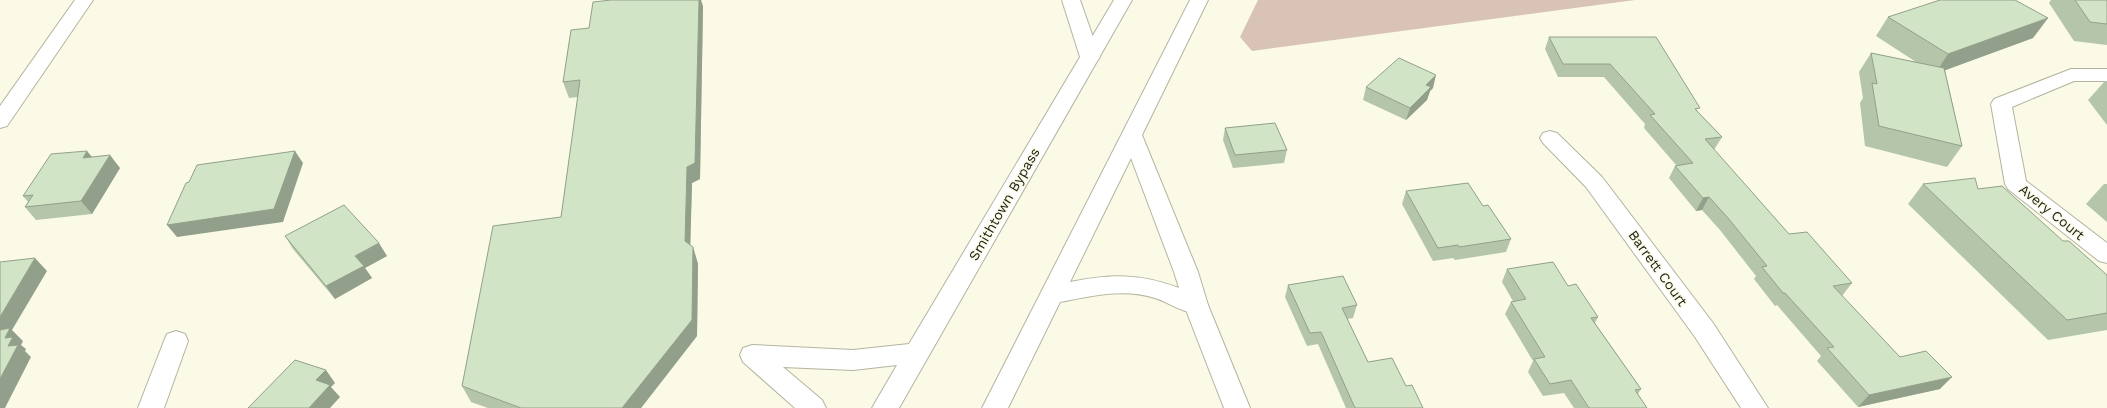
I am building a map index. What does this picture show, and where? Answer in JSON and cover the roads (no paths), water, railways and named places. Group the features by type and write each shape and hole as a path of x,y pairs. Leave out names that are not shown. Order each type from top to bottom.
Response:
{"main road":[{"path":"0,121 84,0"},
{"path":"1071,0 1090,57"},
{"name":"Smithtown Bypass","path":"885,408 1123,0"},
{"path":"995,408 1199,0"},
{"path":"1185,29 1210,0"},
{"name":"Avery Court","path":"2107,75 2071,75 2001,104 2016,184 2107,255"},
{"path":"1132,135 1186,272 1196,305 1237,408"},
{"name":"Barrett Court","path":"1550,138 1594,182 1704,330 1754,408"},
{"path":"1052,294 1103,286 1136,284 1170,293 1196,305"},
{"path":"151,408 176,341"},
{"path":"813,408 752,355 853,360 916,353"}]}
